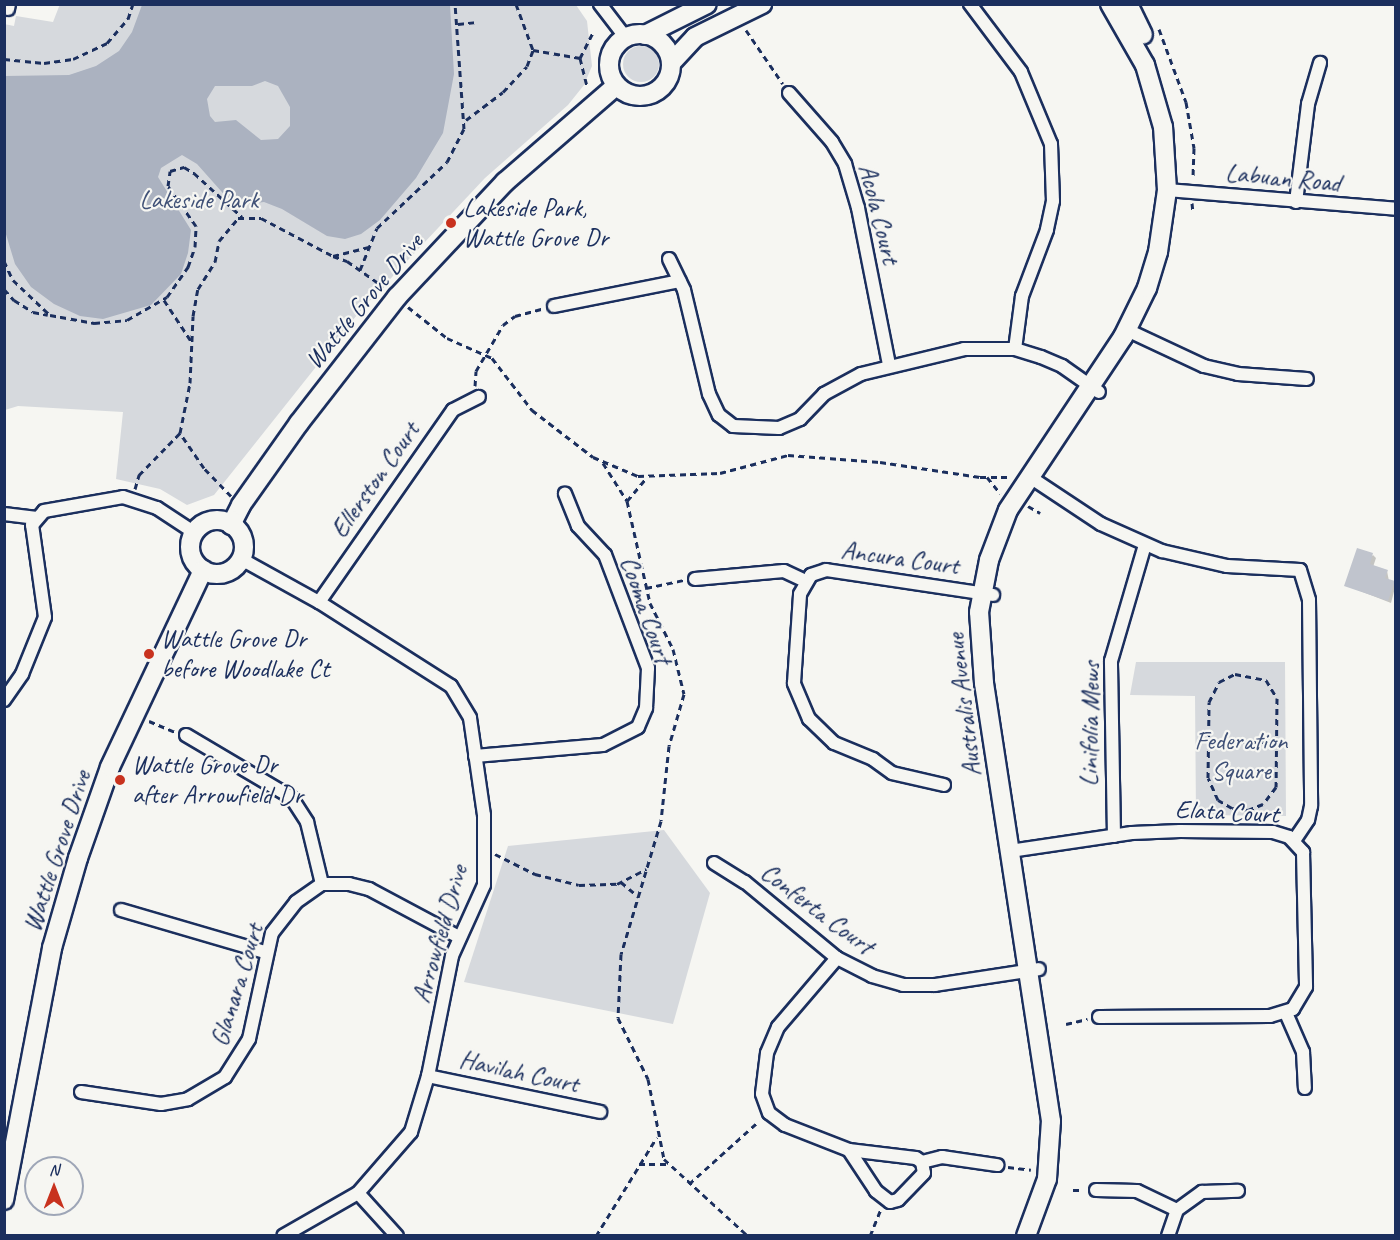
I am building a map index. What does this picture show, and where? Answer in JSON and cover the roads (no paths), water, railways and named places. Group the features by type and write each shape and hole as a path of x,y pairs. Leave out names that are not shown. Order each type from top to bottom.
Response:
{"street":[{"path":"600,4 626,38"},
{"path":"707,4 645,35 626,38 609,59 616,86 632,96 652,94 667,82 671,63 695,37 762,4"},
{"path":"970,4 1021,72 1051,144 1053,201 1047,230 1022,296 1015,349"},
{"name":"Australis Avenue","path":"1038,1236 1057,1177 1062,1132 1015,850 990,648 987,594 1010,534 1028,476 1095,389 1132,333 1166,264 1179,191 1177,157 1168,104 1158,71 1119,6"},
{"path":"645,35 663,44 671,63"},
{"path":"1296,202 1308,104 1320,63"},
{"name":"Wattle Grove Drive","path":"231,525 241,505 345,359 423,268 505,182 616,86"},
{"name":"Acola Court","path":"789,93 832,142 845,165 858,208 889,364"},
{"name":"Labuan Road","path":"1179,191 1395,210"},
{"path":"669,259 680,281 709,394 719,415 733,426 779,428 800,419 841,382 889,364 964,349 1015,349 1062,366 1095,389"},
{"path":"554,306 680,281"},
{"path":"1132,333 1179,357 1221,371 1307,379"},
{"name":"Ellerston Court","path":"319,602 453,410 479,397"},
{"path":"1028,476 1101,524 1145,545 1219,564 1300,570 1309,600 1311,806 1308,820 1294,841"},
{"name":"Cooma Court","path":"475,756 603,745 638,727 646,708 648,668 605,555 578,526 565,494"},
{"path":"4,700 22,674 45,617 32,525 35,519 56,506 102,497 132,499 157,508 195,533"},
{"path":"4,514 35,519"},
{"path":"211,521 231,525 242,536 241,559 225,573 203,570 190,549 195,533 211,521"},
{"name":"Linifolia Mews","path":"1113,836 1111,661 1145,545"},
{"name":"Arrowfield Drive","path":"241,559 319,602 452,686 470,718 486,850 484,885 459,937 445,985 428,1076 411,1132 358,1193 283,1236"},
{"name":"Wattle Grove Drive","path":"4,1200 52,948 78,858 110,767 203,570"},
{"name":"Ancura Court","path":"695,579 784,571 805,581"},
{"name":"Ancura Court","path":"944,785 900,777 873,759 834,743 809,719 797,695 794,670 800,594 805,581 819,571 834,571 987,594"},
{"path":"186,735 296,802 306,822 322,884 349,884 369,889 459,937"},
{"name":"Elata Court","path":"1015,850 1162,831 1261,831 1282,834 1294,841 1303,852 1305,867 1306,977 1303,995 1286,1013"},
{"name":"Conferta Court","path":"714,863 745,882 837,958 872,976 919,986 1034,970"},
{"name":"Glanara Court","path":"81,1092 161,1104 188,1099 225,1077 249,1039 265,952 285,913 309,890 322,884"},
{"path":"121,910 265,952"},
{"path":"837,958 784,1016 771,1040 762,1086 769,1113 785,1125 849,1150 916,1158 922,1162 924,1173 900,1198 892,1202 885,1200 849,1150"},
{"name":"Australis Avenue","path":"1026,1236 1047,1179 1051,1135 1034,970"},
{"path":"1099,1017 1286,1013 1303,1053 1305,1088"},
{"name":"Havilah Court","path":"428,1076 600,1112"},
{"path":"922,1162 942,1157 997,1165"},
{"path":"1096,1190 1137,1191 1177,1210"},
{"path":"1168,1236 1177,1210 1202,1192 1238,1191"},
{"path":"358,1193 398,1236"}],"place":[{"name":"Lakeside Park, Wattle Grove Dr","path":"451,223"},
{"name":"Wattle Grove Dr before Woodlake Ct","path":"149,654"},
{"name":"Wattle Grove Dr after Arrowfield Dr","path":"120,780"}],"park label":[{"name":"Lakeside Park","path":"199,200"},
{"name":"Federation Square","path":"1241,756"}]}
